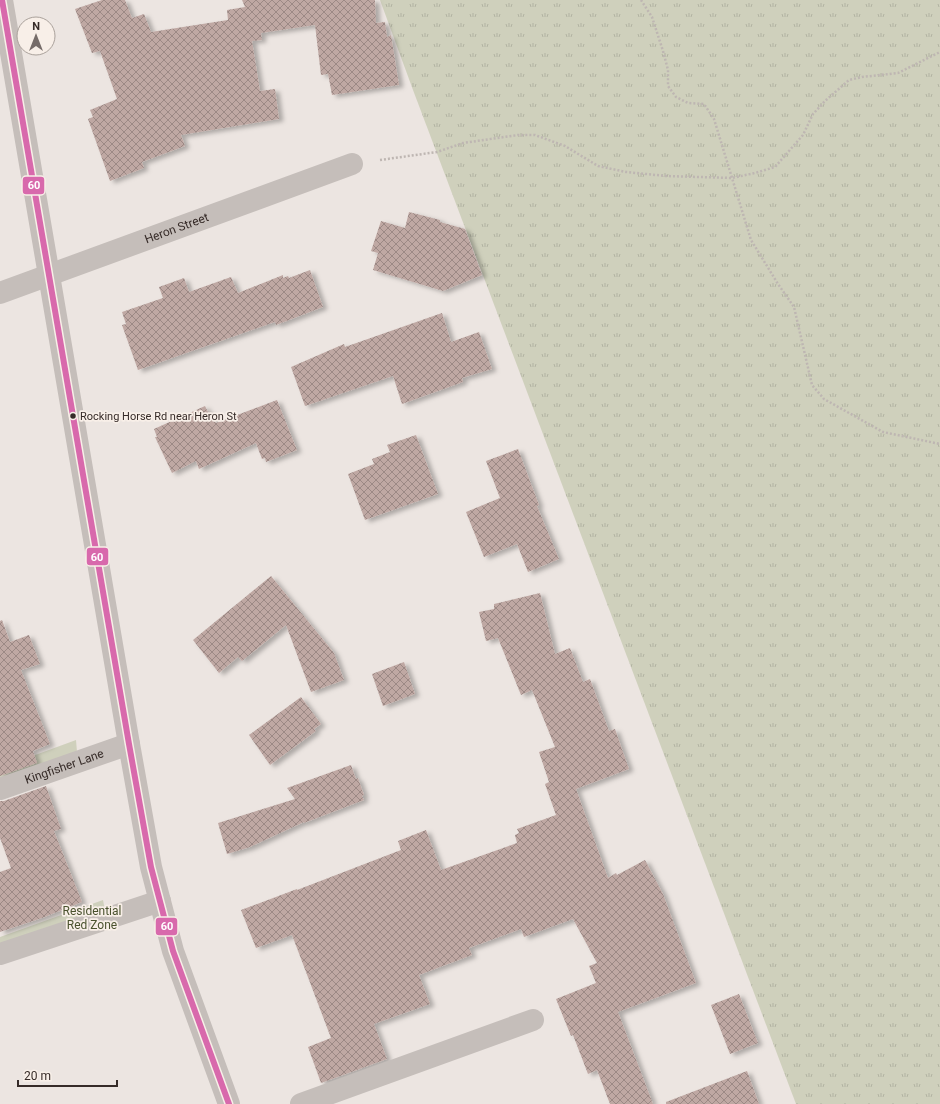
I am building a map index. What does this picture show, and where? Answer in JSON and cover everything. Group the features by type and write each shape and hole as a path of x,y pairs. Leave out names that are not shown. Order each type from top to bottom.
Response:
{"street":[{"path":"2,0 151,867 173,951 229,1104"},
{"name":"Heron Street","path":"0,293 352,164"},
{"name":"Kingfisher Lane","path":"0,789 129,744"},
{"path":"0,954 160,901"},
{"path":"301,1104 533,1020"}],"path":[{"path":"641,0 652,17 663,51 668,70 668,86 676,97 688,103 704,104 714,119 751,240 794,307 812,385 824,399 883,432 940,444"},
{"path":"352,164 437,152 463,143 518,135 535,135 565,146 598,166 626,172 666,176 732,178 755,174 775,167 803,135 813,114 825,101 849,80 862,76 898,73 940,52"}],"green space":[{"path":"380,0 940,0 940,1104 796,1104"},
{"path":"76,740 77,752 0,781 0,768"},
{"name":"Residential Red Zone","path":"103,900 108,926 0,965 0,937"}],"building":[{"path":"102,0 125,0 132,18 144,14 151,32 228,20 227,10 245,7 242,0 375,0 376,23 385,22 387,37 391,35 399,85 332,95 328,74 321,75 315,25 261,33 262,40 252,41 260,91 275,89 279,119 181,135 185,146 142,162 144,168 110,181 88,119 93,117 90,110 117,99 100,51 92,53 75,9"},
{"path":"409,212 440,220 440,222 465,229 482,275 443,291 373,270 378,253 371,251 381,221 405,228"},
{"path":"310,270 323,307 276,325 275,322 138,370 122,325 126,324 122,312 163,298 159,287 184,278 189,292 231,277 238,293 283,275 283,278 288,276 289,278"},
{"path":"442,313 451,342 479,332 492,369 462,378 463,382 402,404 393,376 305,406 291,367 344,344 345,347"},
{"path":"277,400 297,450 266,462 265,458 262,459 256,443 199,469 196,461 172,473 155,437 157,437 154,429 205,406 216,423"},
{"path":"416,435 438,494 365,520 348,474 374,464 372,459 390,452 387,445"},
{"path":"518,449 539,505 537,506 559,559 528,572 517,544 484,557 466,512 500,498 486,461"},
{"path":"271,576 334,653 344,680 311,692 286,625 242,661 238,657 219,673 193,640"},
{"path":"540,593 555,654 570,648 583,682 590,679 609,731 615,729 629,769 576,789 608,878 616,873 617,875 645,860 663,894 696,983 618,1012 653,1104 610,1104 597,1070 588,1074 573,1035 571,1036 556,999 596,983 589,966 597,963 573,919 524,937 521,929 469,948 472,955 419,975 430,1004 374,1024 387,1059 321,1083 308,1047 331,1038 292,935 256,948 241,910 401,850 398,841 426,830 441,870 517,843 515,835 519,833 517,829 556,815 545,784 549,782 539,752 555,747 532,690 521,695 498,638 486,641 479,612 494,609 494,604"},
{"path":"2,620 10,642 29,635 40,664 21,670 50,744 33,751 37,763 0,776 0,621"},
{"path":"404,662 415,694 383,706 372,674"},
{"path":"301,697 321,724 314,729 316,731 270,765 249,735"},
{"path":"351,765 356,779 358,778 364,795 362,796 364,800 304,822 250,847 227,854 218,823 295,799 287,788"},
{"path":"46,786 61,829 54,831 82,902 42,918 0,932 0,872 11,868 0,838 0,801 4,801"},
{"path":"739,994 758,1043 730,1054 711,1005"},
{"path":"747,1071 759,1104 666,1104 666,1102"}],"transit line":[{"name":"60","path":"2,0 151,867 173,951 229,1104"}],"place":[{"name":"Rocking Horse Rd near Heron St","path":"73,416"}]}
